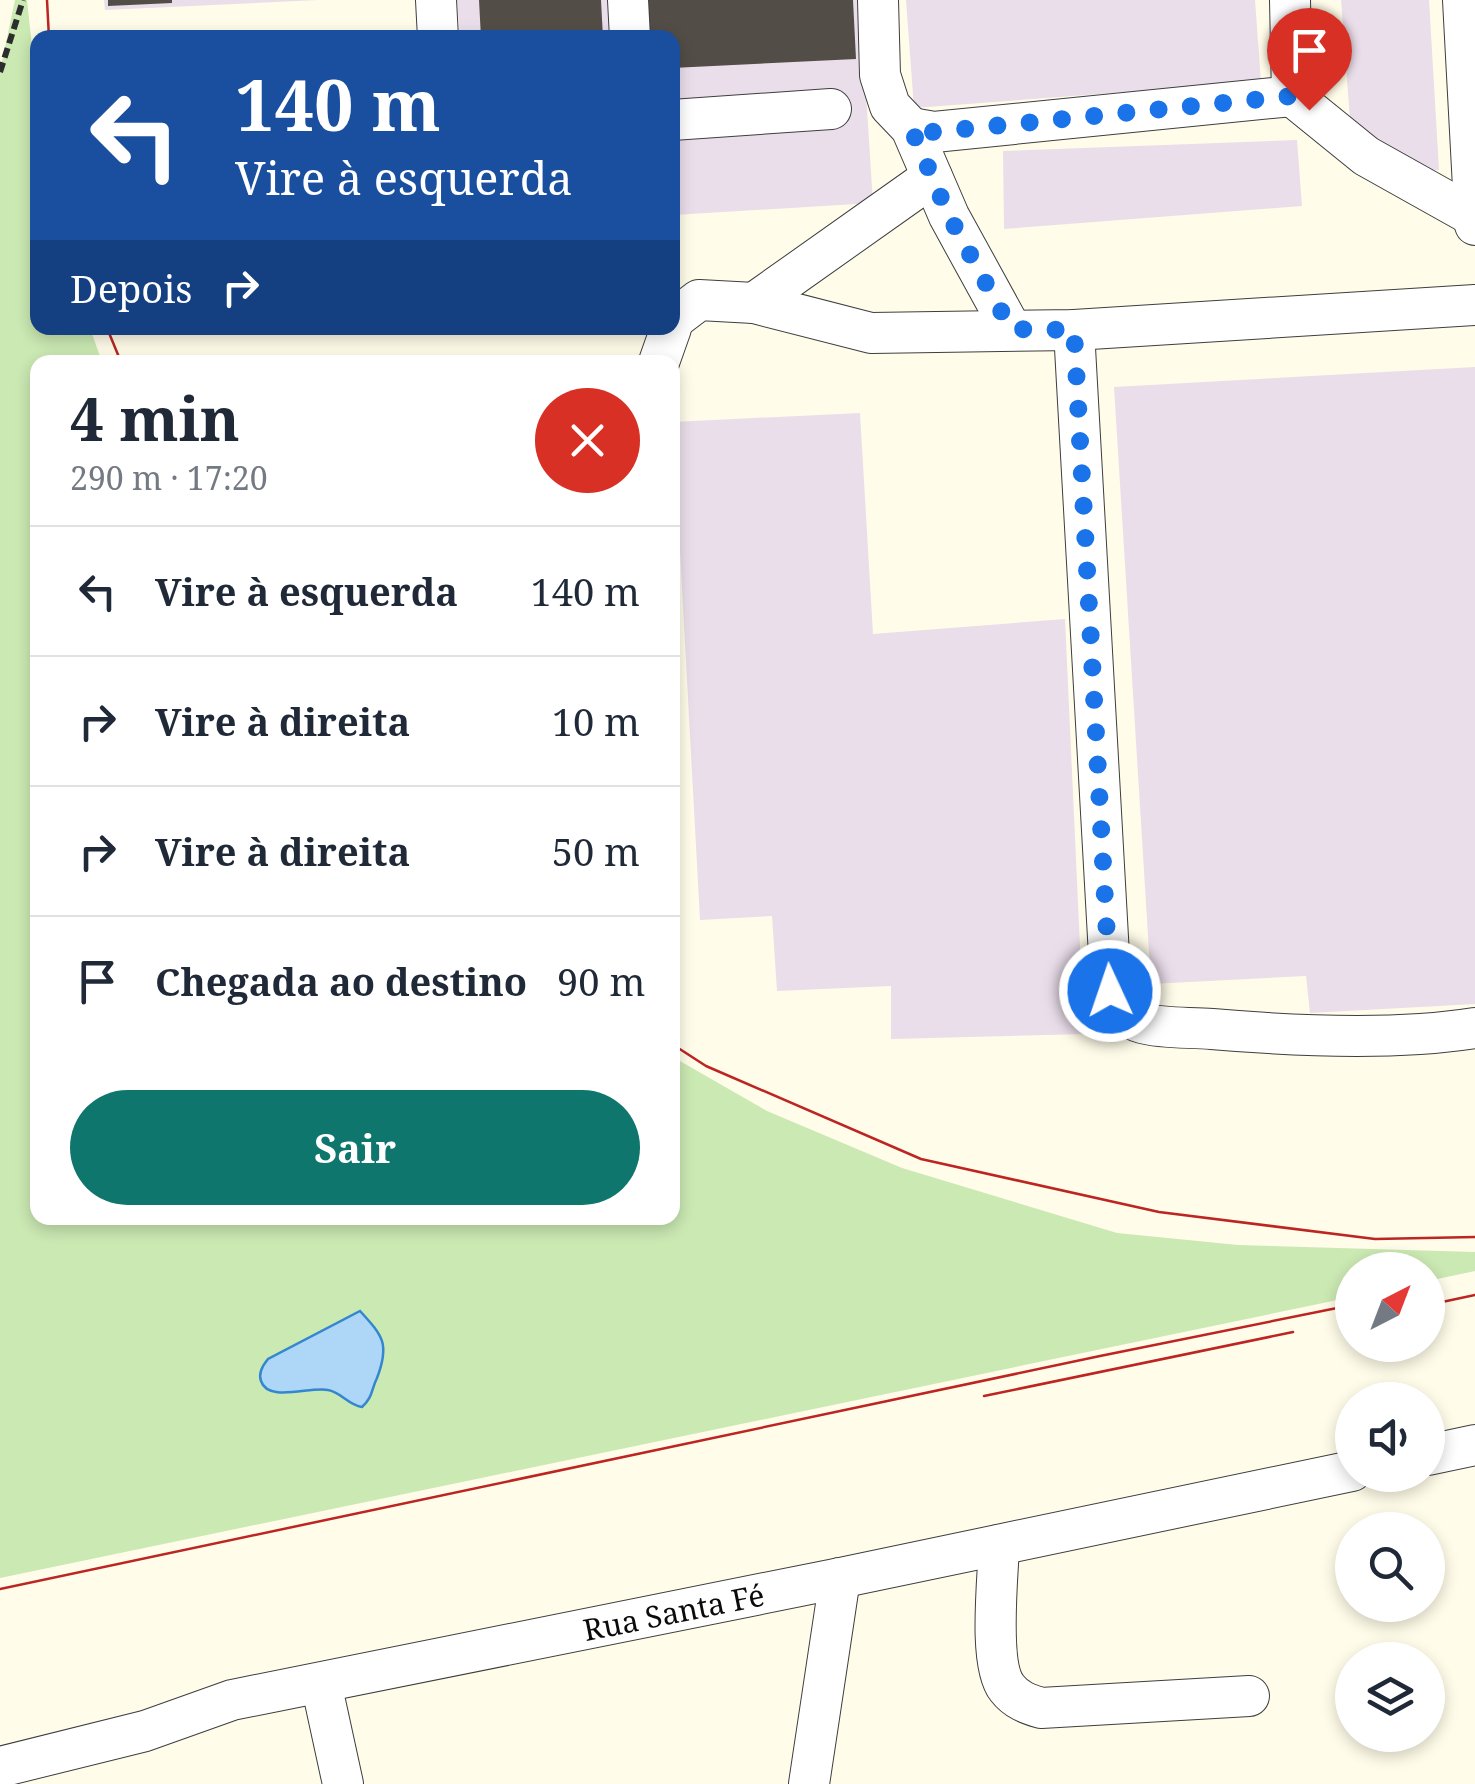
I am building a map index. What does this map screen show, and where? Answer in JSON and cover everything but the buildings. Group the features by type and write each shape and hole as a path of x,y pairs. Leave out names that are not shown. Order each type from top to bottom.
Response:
{"street":[{"path":"436,0 438,30"},
{"path":"628,0 630,30"},
{"path":"878,0 880,75 890,106 911,128 949,216 1011,329"},
{"path":"1290,0 1292,96"},
{"path":"1464,0 1471,56 1475,225"},
{"path":"911,128 934,132 1292,96 1366,156 1474,218"},
{"path":"680,119 832,109"},
{"path":"754,304 932,177"},
{"path":"680,314 699,300 754,304 871,332 1074,330 1475,305"},
{"path":"1074,330 1110,991 1123,1012 1140,1023 1377,1036 1475,1028"},
{"path":"1445,1452 1475,1446"},
{"name":"Rua Santa Fé","path":"0,1767 145,1730 232,1700 1335,1475"},
{"path":"999,1545 996,1649 1000,1676 1022,1702 1041,1708 1249,1696"},
{"path":"810,1784 840,1578"},
{"path":"321,1683 343,1784"}],"path":[{"path":"0,72 22,0"}],"shaded area":[{"path":"104,0 318,0 105,10"},
{"path":"457,0 860,0 873,203 680,215 680,30 459,30"},
{"path":"906,0 1255,0 1261,82 914,108"},
{"path":"1341,0 1429,0 1439,170 1354,173"},
{"path":"1297,140 1302,206 1004,229 1003,151"},
{"path":"1475,367 1475,1004 1310,1013 1306,976 1151,984 1114,387"},
{"path":"860,413 873,634 1065,619 1084,1034 891,1039 891,986 777,991 772,916 700,920 680,551 680,422"}],"green space":[{"path":"15,0 27,0 30,335 92,335 100,355 30,355 30,1225 680,1225 680,1061 767,1111 902,1168 1117,1233 1238,1245 1475,1252 1475,1271 1445,1277 1445,1252 1335,1252 1335,1301 0,1578 0,71"}],"water":[{"path":"360,1311 379,1334 383,1348 377,1378 362,1407 328,1390 281,1392 265,1388 260,1375 268,1359"}],"tram line":[{"path":"47,0 49,30"},
{"path":"110,335 118,355"},
{"path":"680,1049 706,1066 921,1159 1159,1212 1375,1239 1475,1237"},
{"path":"1445,1301 1475,1295"},
{"path":"0,1589 1335,1308"},
{"path":"984,1396 1293,1332"}],"route":[{"path":"1110,991 1074,330 1011,329 949,216 911,128 934,132 1292,96 1309,110"}]}
